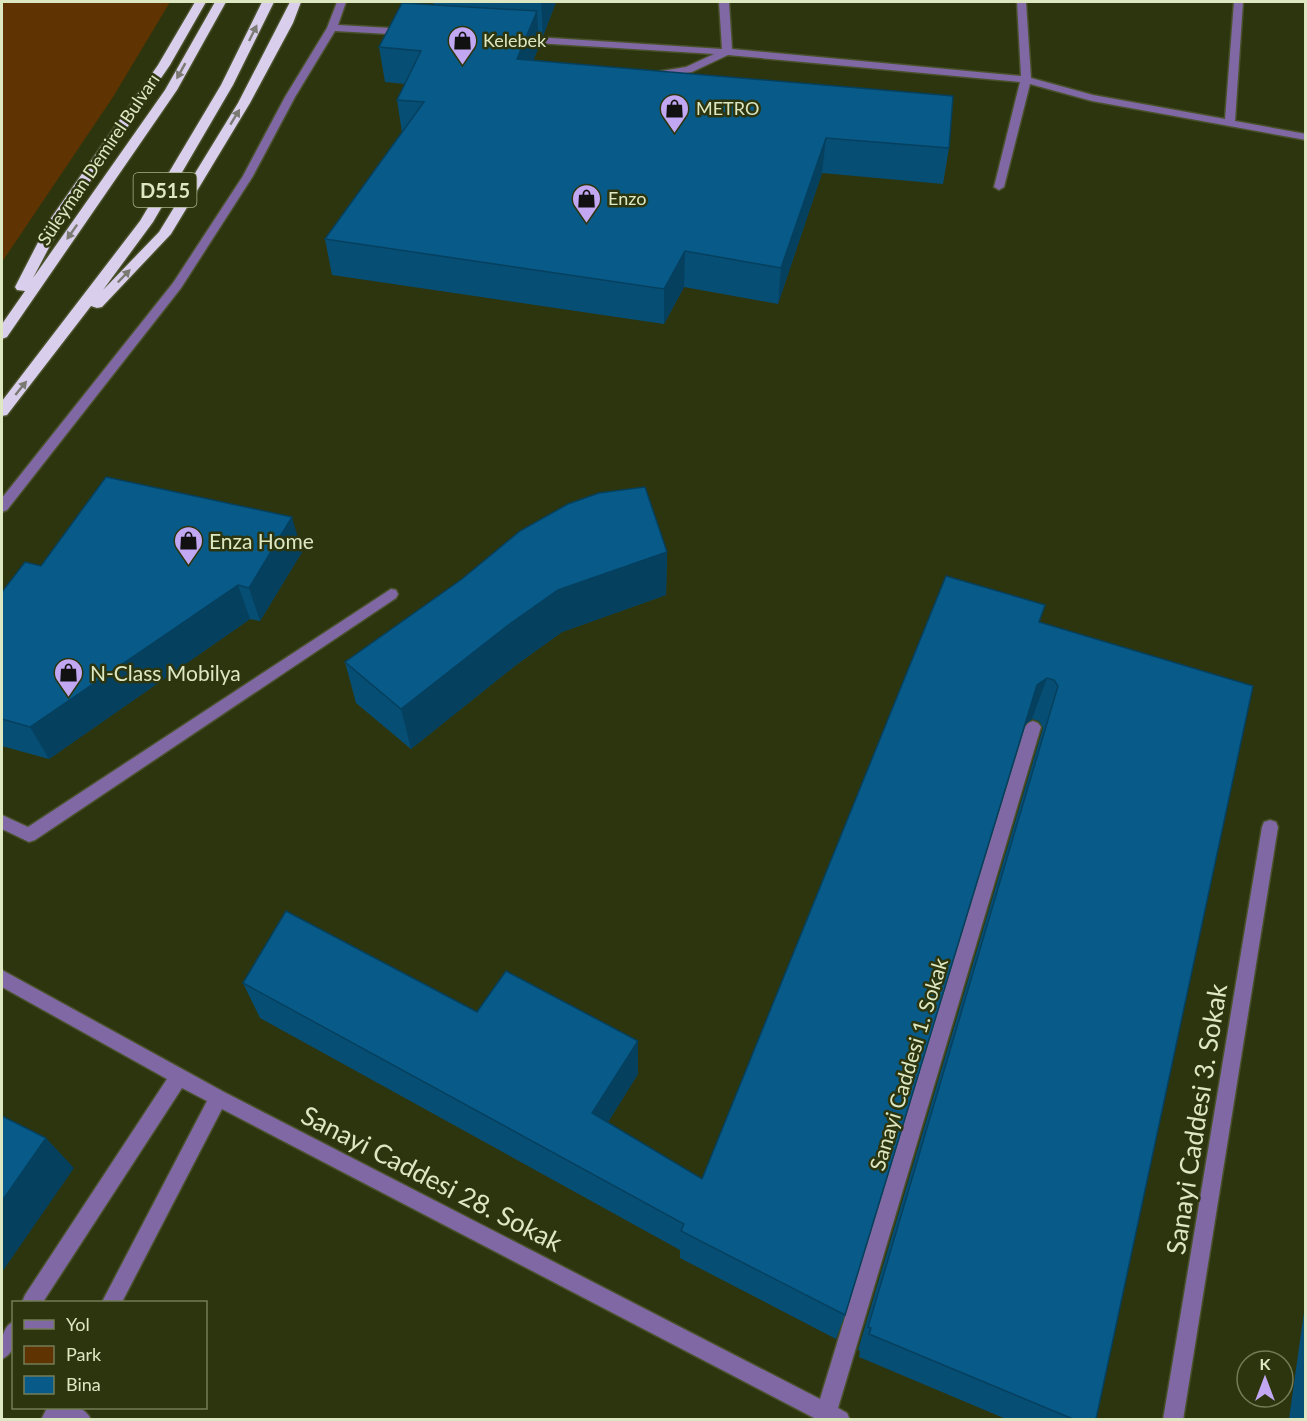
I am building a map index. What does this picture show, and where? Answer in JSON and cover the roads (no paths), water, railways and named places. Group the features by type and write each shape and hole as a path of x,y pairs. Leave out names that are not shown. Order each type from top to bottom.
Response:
{"highway":[{"path":"2,325 56,221 164,65 200,2"},
{"name":"Süleyman Demirel Bulvarı","path":"2,334 171,90 220,2"},
{"name":"D515","path":"2,411 146,222 227,85 268,2"},
{"path":"40,364 164,234 244,103 296,2"}],"street":[{"path":"2,507 177,285 248,176 290,97 332,28 340,2"},
{"path":"724,2 728,52"},
{"path":"999,187 1026,80 1022,2"},
{"path":"1230,124 1239,2"},
{"path":"332,28 413,33"},
{"path":"506,38 728,52 1026,80 1092,98 1305,137"},
{"path":"638,77 688,70 728,52"},
{"path":"2,822 29,835 391,594"},
{"name":"Sanayi Caddesi 1. Sokak","path":"833,1417 1033,728"},
{"name":"Sanayi Caddesi 3. Sokak","path":"1173,1419 1270,827"},
{"name":"Sanayi Caddesi 28. Sokak","path":"2,978 179,1077 833,1417"},
{"path":"33,1301 179,1077"},
{"path":"113,1301 219,1098"},
{"path":"2,1349 12,1333"},
{"path":"66,1409 81,1419"}],"place":[{"name":"Kelebek","path":"462,66"},
{"name":"METRO","path":"675,134"},
{"name":"Enzo","path":"587,224"},
{"name":"Enza Home","path":"188,566"},
{"name":"N-Class Mobilya","path":"69,698"}]}
